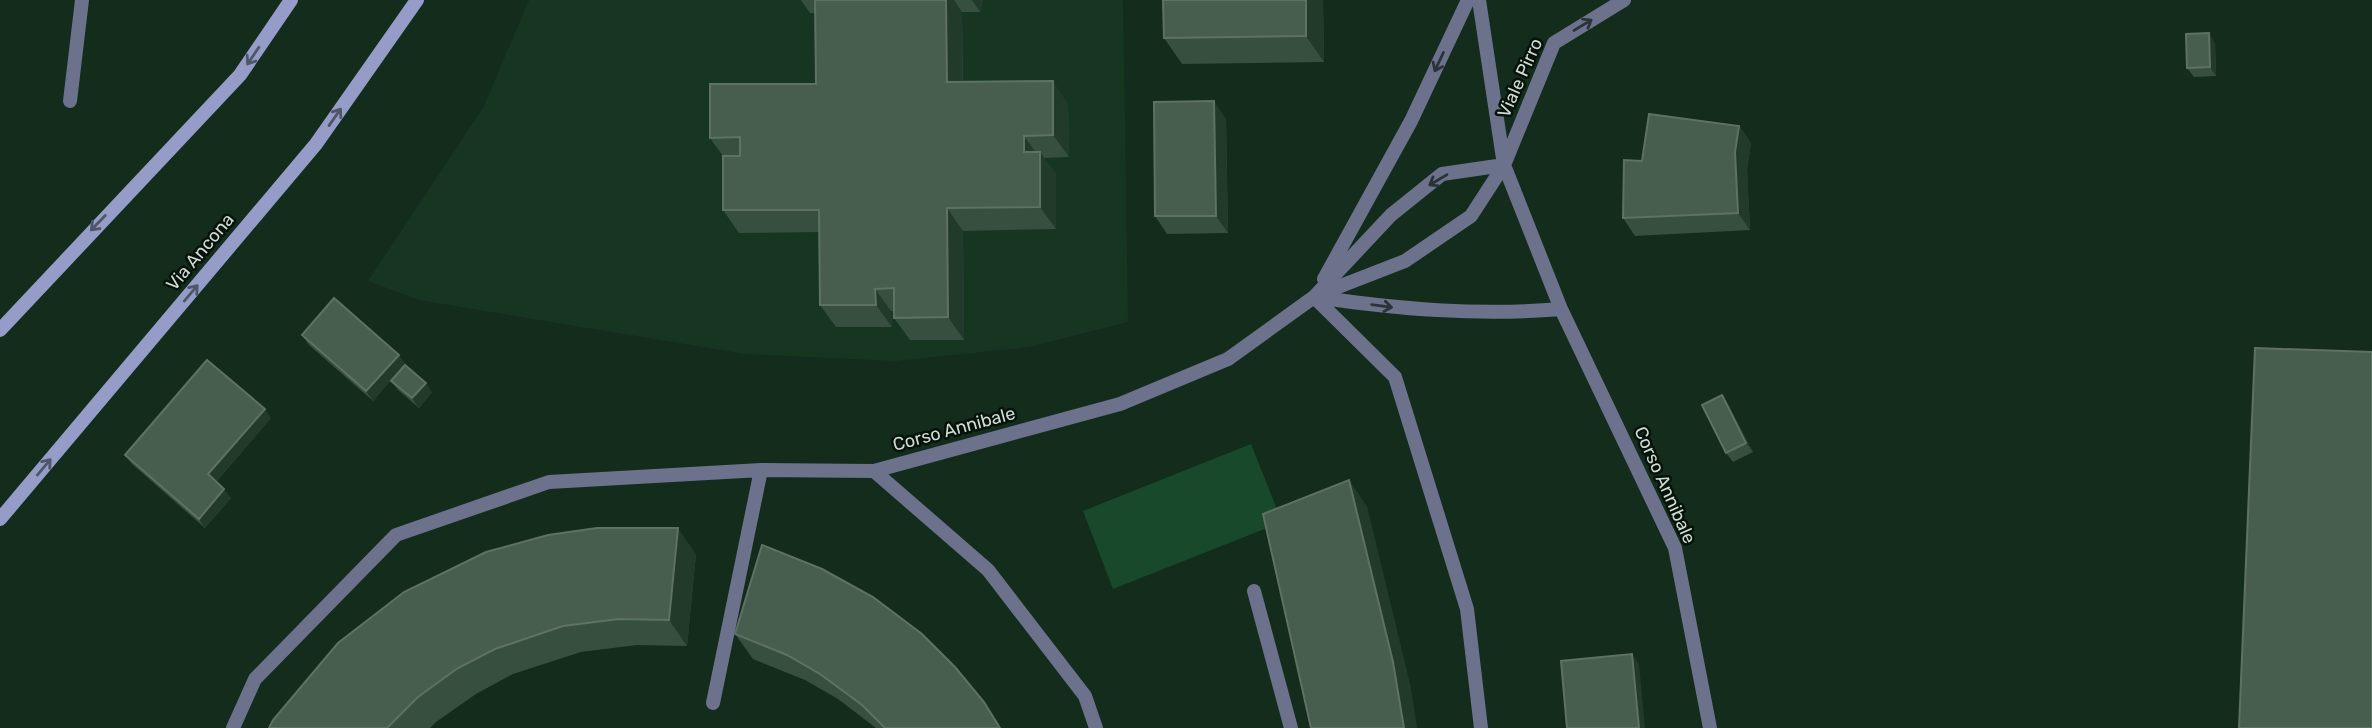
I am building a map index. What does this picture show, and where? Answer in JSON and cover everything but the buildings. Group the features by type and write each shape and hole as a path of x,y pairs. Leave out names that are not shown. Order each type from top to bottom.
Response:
{"street":[{"path":"70,101 82,0"},
{"path":"0,330 240,75 291,0"},
{"name":"Via Ancona","path":"0,519 316,144 417,0"},
{"name":"Corso Annibale","path":"1314,296 1412,121 1468,0"},
{"name":"Corso Annibale","path":"1479,0 1504,165 1561,309 1675,548 1710,728"},
{"name":"Viale Pirro","path":"1504,165 1553,43 1624,0"},
{"name":"Corso Annibale","path":"1314,296 1405,261 1471,216 1504,165"},
{"name":"Corso Annibale","path":"874,471 1120,404 1228,359 1314,296 1391,215 1442,174 1504,165"},
{"path":"1314,296 1390,308 1494,313 1561,309"},
{"path":"1314,296 1395,377 1467,609 1481,728"},
{"path":"713,703 761,470"},
{"path":"233,728 255,679 396,534 549,482 761,470 874,471"},
{"name":"Corso Annibale","path":"874,471 988,570 1085,696 1096,728"},
{"path":"1254,591 1291,728"}],"shaded area":[{"path":"529,0 1123,0 1128,322 1029,347 895,361 745,354 419,300 368,281 483,108"},
{"path":"1251,444 1282,522 1113,589 1083,511"}]}
